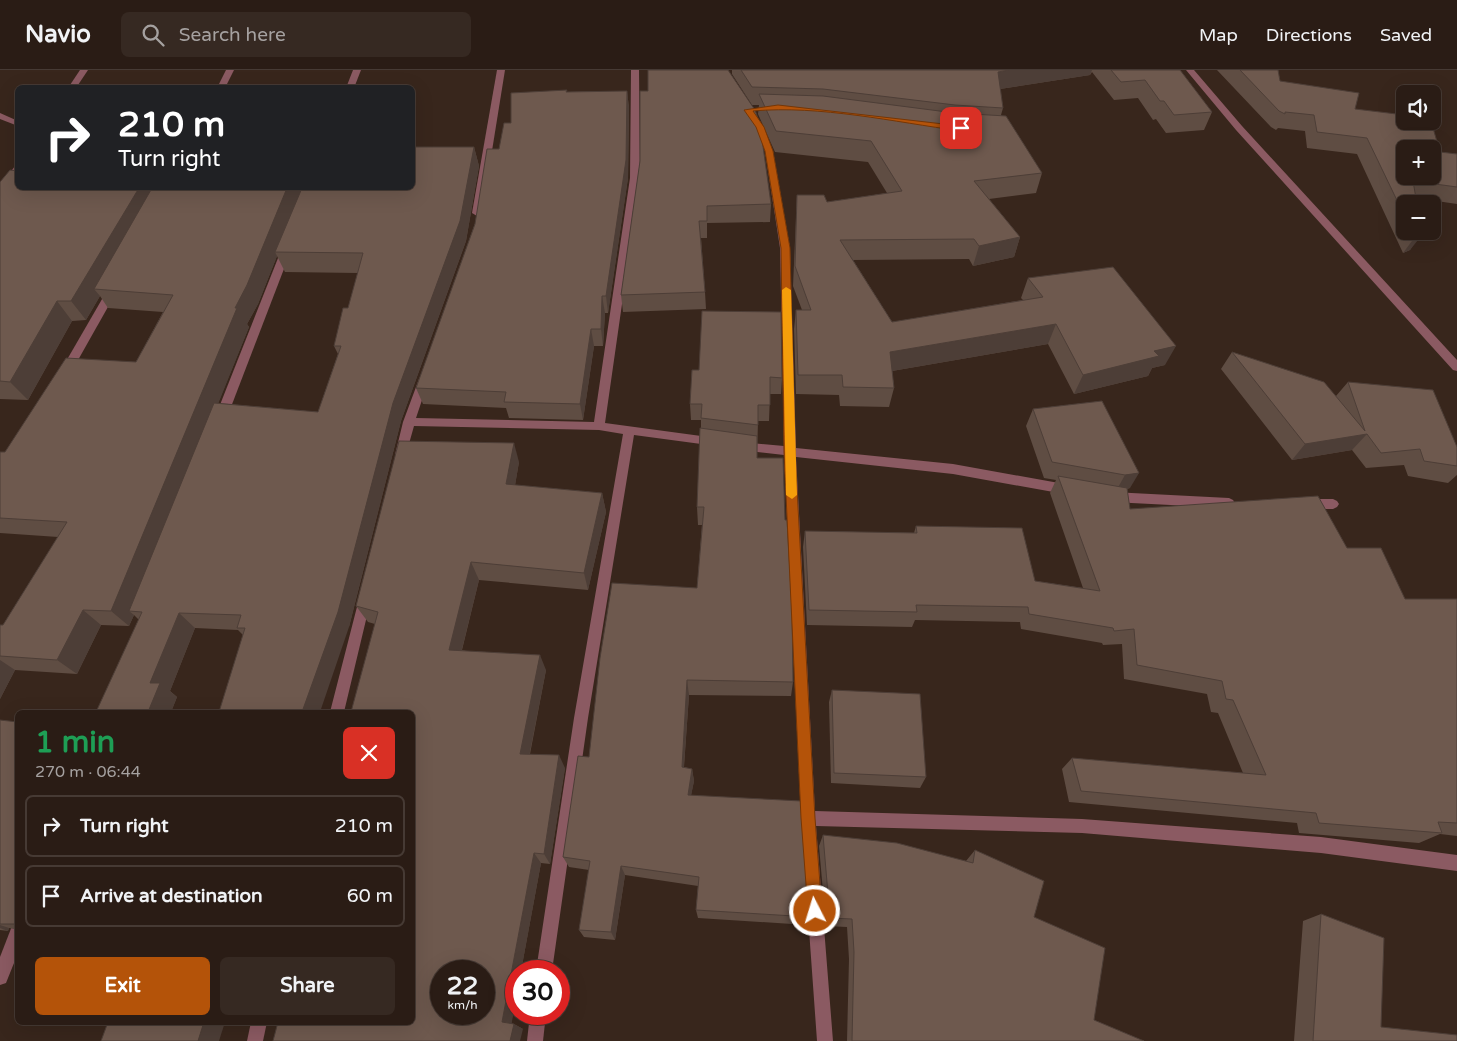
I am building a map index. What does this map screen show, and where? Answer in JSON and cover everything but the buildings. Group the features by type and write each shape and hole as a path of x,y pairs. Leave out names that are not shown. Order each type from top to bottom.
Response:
{"street":[{"path":"74,85 84,70"},
{"path":"222,85 230,70"},
{"path":"351,85 357,70"},
{"path":"476,223 501,70"},
{"path":"599,426 634,178 635,70"},
{"path":"1190,70 1251,142 1457,367"},
{"path":"752,115 760,127 769,151 785,248 790,452 808,818 825,1041"},
{"path":"0,116 15,123"},
{"path":"0,192 15,172"},
{"path":"216,431 293,232"},
{"path":"58,384 126,265"},
{"path":"397,471 409,422 428,368"},
{"path":"409,422 599,426 629,432 790,452 953,469 1124,499 1244,504"},
{"path":"546,960 581,718 629,432"},
{"path":"1294,504 1333,504"},
{"path":"337,710 368,587"},
{"path":"808,818 1082,826 1321,845 1457,862"},
{"path":"0,977 15,940"},
{"path":"254,1041 258,1025"},
{"path":"534,1041 536,1025"}],"slow traffic":[{"path":"786,290 792,495"}],"route":[{"path":"815,911 808,818 790,452 785,248 769,151 760,127 748,110 778,107 817,110 961,128"}]}
